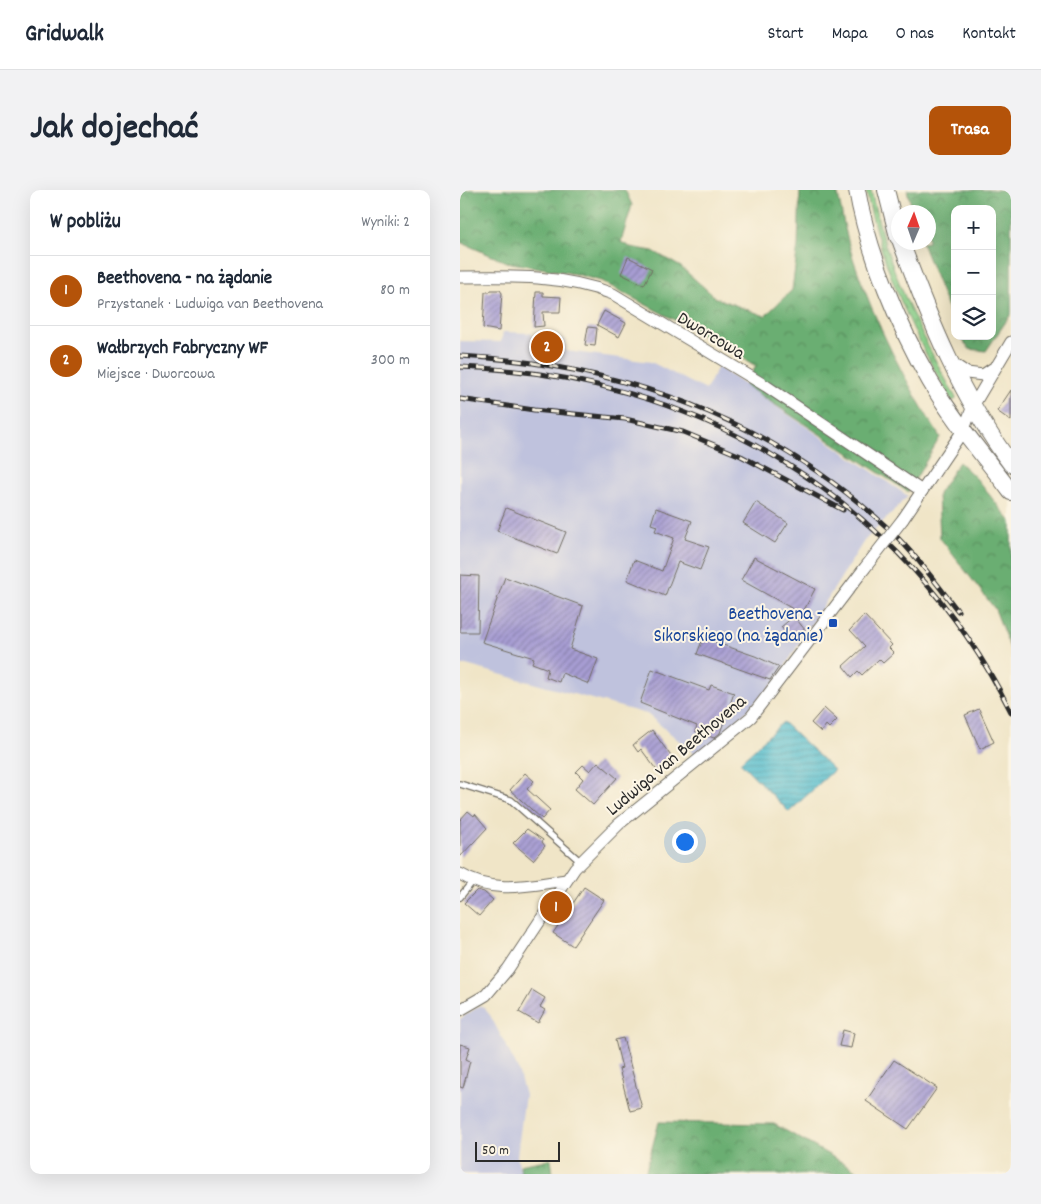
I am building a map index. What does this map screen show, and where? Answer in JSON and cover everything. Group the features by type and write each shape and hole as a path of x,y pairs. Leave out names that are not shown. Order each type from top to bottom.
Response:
{"main road":[{"path":"857,190 868,236 903,331 931,383 1011,492"},
{"path":"886,190 891,210"},
{"path":"903,250 947,360 991,437 1011,464"}],"street":[{"name":"Dworcowa","path":"460,277 524,277 561,280 590,285 613,294 766,386 922,491"},
{"name":"Ludwiga van Beethovena","path":"460,1010 486,994 508,969 566,880 581,862 619,824 751,717 903,519 964,429 974,406 1011,342"},
{"path":"947,360 967,373 983,375 997,366"},
{"path":"460,874 473,881 506,889 566,880"}],"lane":[{"path":"460,784 511,800 581,862"},
{"path":"460,897 473,881"}],"shaded area":[{"path":"503,332 531,333 533,338 565,339 566,351 651,362 706,390 718,367 908,496 864,541 775,682 718,740 695,754 647,714 466,665 460,665 460,341 501,342"},
{"path":"481,1005 490,1015 517,1067 525,1095 517,1156 521,1174 460,1174 460,1019"}],"green space":[{"path":"460,190 625,190 632,205 621,242 630,247 653,251 681,267 716,298 765,316 792,290 798,245 800,190 837,190 851,252 871,307 903,373 940,437 908,492 745,385 756,366 703,335 601,281 575,274 506,262 460,242"},
{"path":"866,190 871,190 885,245 905,297 929,348 956,398 955,400 952,401 924,351 900,299 880,245"},
{"path":"907,190 1011,190 1011,314 996,336 996,205 951,205 951,316 925,250 936,250 936,205 911,205"},
{"path":"963,340 993,340 986,351 969,349"},
{"path":"959,462 976,478 1011,522 1011,651 995,609 940,538 938,494"},
{"path":"659,1122 774,1124 863,1174 645,1174"},
{"path":"551,1159 553,1174 521,1174 520,1165"}],"water":[{"path":"783,722 834,770 789,812 740,762"}],"building":[{"path":"628,257 652,269 644,285 621,274"},
{"path":"491,290 500,290 502,293 499,331 483,328 485,292 490,292"},
{"path":"536,292 543,292 543,296 561,297 560,312 543,312 544,326 534,327"},
{"path":"604,311 626,323 619,337 597,325"},
{"path":"588,327 597,328 595,346 585,345"},
{"path":"1011,390 1011,421 997,411"},
{"path":"756,502 788,523 775,543 743,523"},
{"path":"506,508 566,532 557,554 497,531"},
{"path":"656,508 692,521 685,539 709,547 700,570 678,562 665,596 627,580 634,560 662,571 674,538 655,531 657,526 651,524"},
{"path":"754,557 815,589 802,614 741,580"},
{"path":"460,575 479,576 478,632 460,632"},
{"path":"505,577 583,606 570,649 598,659 589,684 562,673 559,682 546,677 548,669 532,663 534,658 482,642"},
{"path":"864,615 892,645 889,648 894,653 883,663 879,659 862,675 858,671 852,677 843,666 865,646 850,630"},
{"path":"794,616 805,630 792,640 781,627"},
{"path":"703,638 755,656 779,667 770,680 697,654"},
{"path":"652,669 709,690 711,685 734,693 720,733 714,738 695,731 697,726 640,703"},
{"path":"824,708 837,720 829,728 826,725 821,732 811,723"},
{"path":"979,709 994,742 980,749 965,715"},
{"path":"652,730 673,759 658,772 641,749 638,752 633,745"},
{"path":"598,762 617,778 593,805 575,789 583,779 576,772 583,765 590,771"},
{"path":"525,773 534,781 527,789 550,810 542,819 510,790"},
{"path":"468,811 474,816 475,814 487,828 460,857 460,820"},
{"path":"527,829 543,840 542,842 545,846 533,860 513,843"},
{"path":"584,887 604,900 573,946 553,933"},
{"path":"477,890 484,892 493,900 479,916 464,903"},
{"path":"532,990 545,998 540,1007 545,1010 538,1023 519,1012"},
{"path":"843,1030 854,1033 851,1048 839,1046"},
{"path":"623,1038 642,1108 630,1111 619,1069 622,1068 615,1040"},
{"path":"460,1044 470,1047 466,1059 470,1061 463,1088 460,1087"},
{"path":"894,1060 937,1088 908,1129 866,1101"}],"railway":[{"path":"460,356 520,361 578,371 635,385 690,404 744,428 795,457 844,491 890,530 917,559 958,611"},
{"path":"460,367 547,375 631,394 710,423 784,462 852,511 913,569 967,636 1011,712"},
{"path":"460,399 534,410 625,419 683,432 741,456 843,510"}],"place":[{"name":"Wałbrzych Fabryczny WF","path":"547,347"},
{"name":"Beethovena - Sikorskiego (na żądanie)","path":"833,623"},
{"name":"Beethovena - na żądanie","path":"556,907"}]}
